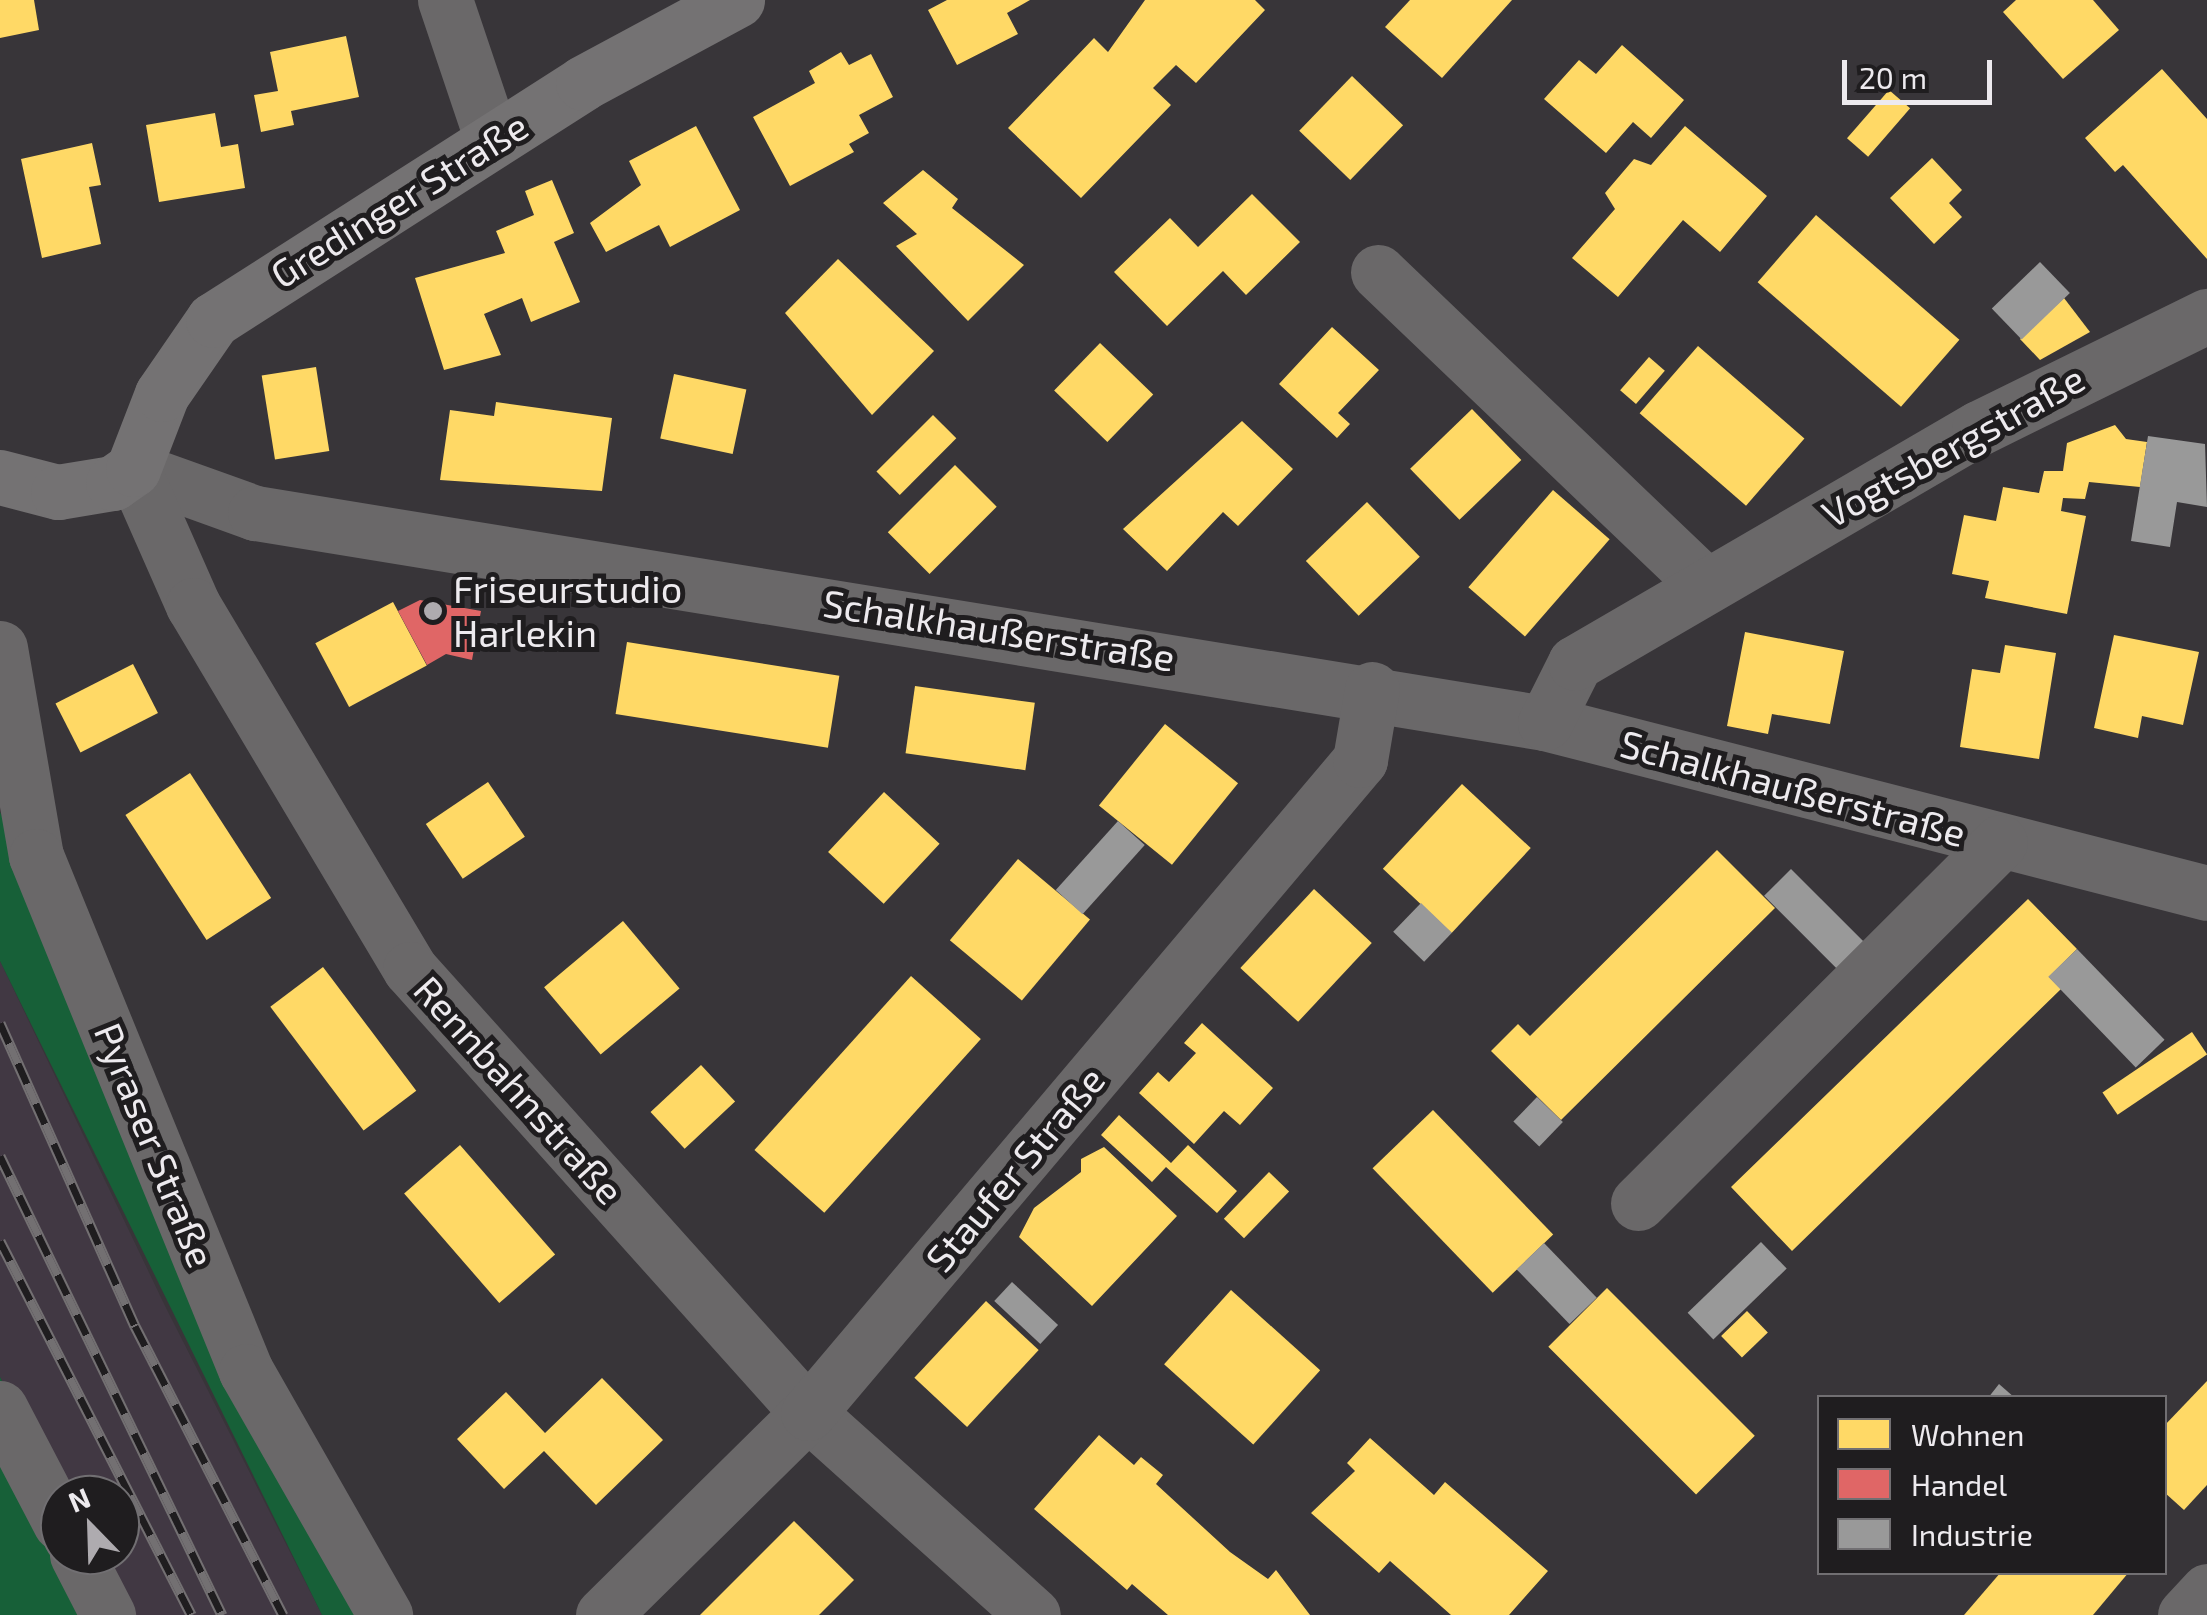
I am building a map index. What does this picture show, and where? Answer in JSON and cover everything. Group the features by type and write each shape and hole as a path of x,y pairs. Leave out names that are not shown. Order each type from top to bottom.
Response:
{"main road":[{"name":"Gredinger Straße","path":"133,470 162,394 212,320 351,240 492,140 738,0"},
{"path":"0,477 58,492 94,490 133,470"}],"street":[{"path":"445,0 492,140"},
{"path":"1378,272 1705,585"},
{"name":"Vogtsbergstraße","path":"1545,723 1575,663 1979,428 2207,316"},
{"name":"Schalkhaußerstraße","path":"133,470 254,514 1372,689 1545,723 2207,893"},
{"name":"Rennbahnstraße","path":"133,470 193,606 410,970 808,1413 1033,1615"},
{"name":"Pyraser Straße","path":"0,648 36,856 246,1370 385,1615"},
{"name":"Staufer Straße","path":"604,1615 808,1413 1360,760 1372,689"},
{"name":"Schalkhaußerstraße","path":"1638,1204 2000,842"},
{"path":"0,1408 40,1484"},
{"path":"87,1575 108,1615"},
{"path":"2185,1615 2207,1591"}],"shaded area":[{"path":"0,961 165,1306 322,1615 117,1615 98,1575 140,1575 140,1475 48,1475 0,1377"}],"green space":[{"path":"0,812 367,1615 322,1615 0,961"},
{"path":"0,1377 48,1475 40,1475 40,1575 97,1575 117,1615 0,1615"}],"building: Wohnen":[{"path":"0,0 34,0 39,30 0,38"},
{"path":"947,0 1030,0 1007,13 1018,34 957,65 928,10"},
{"path":"1145,0 1255,0 1265,10 1196,83 1176,65 1153,88 1171,105 1081,198 1008,128 1094,38 1108,52"},
{"path":"1410,0 1512,0 1442,78 1385,27"},
{"path":"2016,0 2093,0 2119,30 2063,79 2003,12"},
{"path":"346,36 359,97 291,111 294,125 261,132 254,95 278,91 270,52"},
{"path":"1622,45 1684,100 1651,138 1633,122 1606,153 1544,99 1579,60 1596,74"},
{"path":"841,52 849,65 871,54 893,97 859,115 869,133 849,144 854,152 790,186 753,117 815,83 809,71"},
{"path":"2162,69 2207,119 2207,259 2123,165 2115,172 2085,138"},
{"path":"1352,76 1403,125 1350,180 1299,131"},
{"path":"1889,90 1910,108 1868,157 1847,138"},
{"path":"215,113 221,147 238,144 245,188 159,202 146,125"},
{"path":"696,126 740,210 670,247 659,225 606,252 590,223 641,185 629,161"},
{"path":"1685,126 1767,196 1720,252 1683,220 1618,297 1572,258 1615,209 1605,193 1634,159 1651,165"},
{"path":"92,143 101,185 89,187 101,244 42,258 21,159"},
{"path":"1932,158 1962,190 1949,203 1962,217 1934,244 1890,198"},
{"path":"923,170 958,199 952,208 1024,265 968,321 896,246 917,234 883,203"},
{"path":"552,180 574,233 554,242 580,302 531,322 522,298 484,314 501,355 444,370 415,278 505,253 496,231 534,215 525,191"},
{"path":"1252,194 1300,242 1246,295 1223,271 1167,326 1114,272 1170,218 1198,247"},
{"path":"1816,215 1959,340 1901,407 1758,282"},
{"path":"838,259 934,351 872,415 785,313"},
{"path":"2064,298 2090,332 2040,360 2020,339"},
{"path":"1332,327 1379,370 1338,413 1350,424 1337,438 1279,384"},
{"path":"1100,343 1153,394 1107,442 1054,390"},
{"path":"1698,346 1804,439 1746,506 1640,413"},
{"path":"1649,357 1665,371 1636,404 1620,390"},
{"path":"316,367 329,451 275,460 262,376"},
{"path":"674,374 746,389 733,454 660,439"},
{"path":"496,402 612,418 602,491 440,480 450,410 494,416"},
{"path":"1472,409 1521,460 1459,520 1410,469"},
{"path":"933,415 956,438 900,495 876,472"},
{"path":"1242,421 1293,469 1238,526 1223,512 1167,571 1123,529"},
{"path":"2115,425 2126,439 2147,442 2140,487 2089,482 2085,499 2063,498 2061,511 2086,516 2067,614 1985,598 1989,581 1952,574 1964,515 1996,521 2003,487 2039,493 2044,471 2063,471 2067,443"},
{"path":"955,465 997,507 930,574 888,532"},
{"path":"1553,490 1610,539 1525,637 1468,587"},
{"path":"1367,502 1420,557 1359,616 1306,561"},
{"path":"393,602 427,666 349,707 315,643"},
{"path":"1745,632 1844,651 1830,724 1772,714 1768,734 1727,726"},
{"path":"2114,635 2199,652 2183,725 2142,716 2138,738 2094,728"},
{"path":"627,642 839,676 828,748 616,714"},
{"path":"2005,645 2056,653 2039,759 1960,747 1972,669 2000,673"},
{"path":"133,664 158,713 80,753 55,703"},
{"path":"915,686 1035,703 1025,770 906,753"},
{"path":"1165,724 1238,783 1172,865 1099,806"},
{"path":"190,773 271,898 207,940 125,815"},
{"path":"488,782 525,837 463,879 426,824"},
{"path":"1462,784 1531,848 1452,933 1383,869"},
{"path":"884,792 940,844 884,904 828,852"},
{"path":"1717,850 1775,908 1561,1120 1491,1051 1518,1024 1530,1036"},
{"path":"1018,859 1090,919 1022,1001 950,940"},
{"path":"1314,889 1372,943 1298,1022 1240,968"},
{"path":"2028,899 2077,949 2049,977 2061,989 1792,1251 1731,1187"},
{"path":"623,921 680,988 601,1055 544,987"},
{"path":"323,967 416,1091 364,1131 270,1007"},
{"path":"911,976 981,1039 824,1213 754,1150"},
{"path":"1202,1023 1273,1088 1240,1125 1224,1111 1194,1144 1139,1093 1158,1072 1169,1082 1196,1053 1184,1043"},
{"path":"2192,1032 2207,1054 2118,1115 2102,1092"},
{"path":"701,1065 735,1102 685,1149 651,1112"},
{"path":"1433,1110 1553,1234 1493,1293 1373,1168"},
{"path":"1119,1115 1171,1163 1188,1145 1237,1191 1217,1213 1166,1167 1152,1182 1101,1135"},
{"path":"460,1145 555,1254 499,1303 404,1194"},
{"path":"1104,1147 1177,1216 1092,1306 1019,1237 1034,1208 1081,1172 1081,1159"},
{"path":"1269,1172 1289,1191 1244,1238 1224,1219"},
{"path":"1607,1288 1755,1436 1696,1494 1548,1347"},
{"path":"1231,1290 1320,1370 1253,1445 1164,1364"},
{"path":"986,1301 1039,1350 967,1427 914,1378"},
{"path":"1747,1311 1768,1333 1742,1358 1721,1336"},
{"path":"602,1378 663,1440 596,1505 544,1451 504,1489 457,1439 506,1392 545,1433"},
{"path":"2207,1381 2207,1485 2184,1510 2167,1495 2167,1423"},
{"path":"1099,1435 1134,1465 1141,1457 1163,1475 1156,1484 1230,1552 1268,1579 1276,1570 1310,1615 1168,1615 1132,1584 1127,1590 1034,1509"},
{"path":"1370,1438 1434,1495 1445,1482 1548,1571 1509,1615 1451,1615 1390,1561 1379,1573 1311,1513 1355,1471 1347,1463"},
{"path":"794,1521 854,1580 819,1615 700,1615"},
{"path":"1998,1575 2126,1575 2093,1615 1964,1615"}],"building: Handel":[{"path":"420,600 481,611 472,660 446,654 427,665 398,611"}],"building: Industrie":[{"path":"2040,262 2070,293 2022,339 1992,309"},
{"path":"2148,436 2205,444 2207,507 2177,502 2170,547 2131,541"},
{"path":"1118,821 1145,845 1083,914 1056,890"},
{"path":"1791,869 1864,942 1837,969 1764,896"},
{"path":"1421,903 1452,933 1424,962 1393,932"},
{"path":"2077,949 2165,1040 2136,1067 2048,977"},
{"path":"1537,1097 1563,1122 1539,1146 1513,1121"},
{"path":"1761,1242 1787,1269 1713,1339 1688,1313"},
{"path":"1544,1243 1597,1298 1569,1324 1517,1269"},
{"path":"1012,1282 1058,1325 1040,1344 994,1301"},
{"path":"1999,1384 2012,1395 1990,1395"}],"railway":[{"path":"0,1023 135,1326 283,1615"},
{"path":"0,1156 222,1615"},
{"path":"0,1241 191,1615"}],"place":[{"name":"Friseurstudio Harlekin","path":"433,611"}]}
